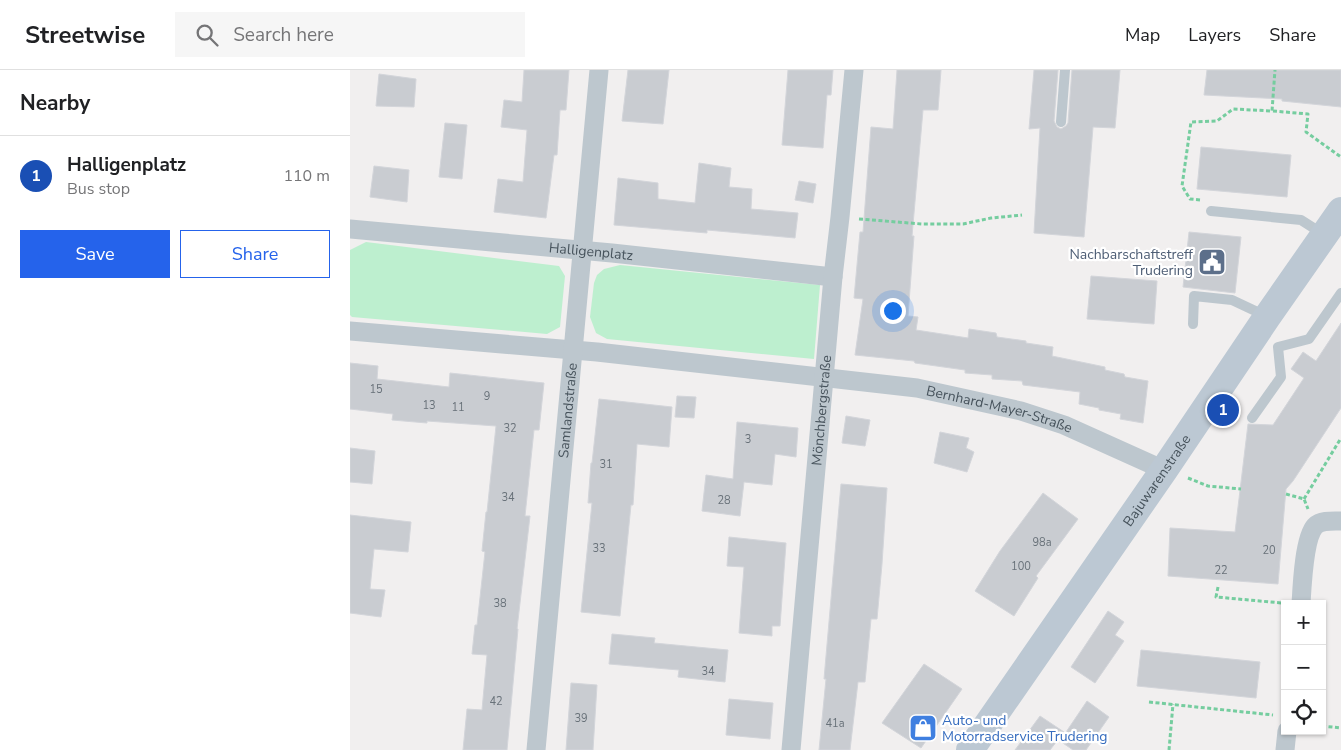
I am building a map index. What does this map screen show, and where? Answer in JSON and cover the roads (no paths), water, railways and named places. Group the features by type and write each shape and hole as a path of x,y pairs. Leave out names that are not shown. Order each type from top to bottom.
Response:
{"main road":[{"name":"Bajuwarenstraße","path":"970,750 1174,473 1267,317 1341,211"}],"street":[{"name":"Samlandstraße","path":"536,750 599,70"},
{"name":"Mönchbergstraße","path":"791,750 833,276 854,70"},
{"name":"Halligenplatz","path":"350,229 583,250 833,276"},
{"path":"350,332 574,350 825,376"},
{"name":"Bernhard-Mayer-Straße","path":"825,376 917,388 1021,411 1064,425 1174,473"},
{"path":"1301,600 1307,544 1310,534 1315,525 1326,521 1341,521"},
{"path":"1285,750 1287,735"}],"lane":[{"path":"1060,122 1065,70"},
{"path":"1210,206 1300,220 1324,235"},
{"path":"1252,418 1281,377 1278,348 1309,339 1341,293"},
{"path":"1193,324 1194,296 1232,300 1267,317"}],"place":[{"name":"Nachbarschaftstreff Trudering","path":"1212,262"},
{"name":"Halligenplatz","path":"1223,410"},
{"name":"Auto- und Motorradservice Trudering","path":"923,728"}]}
